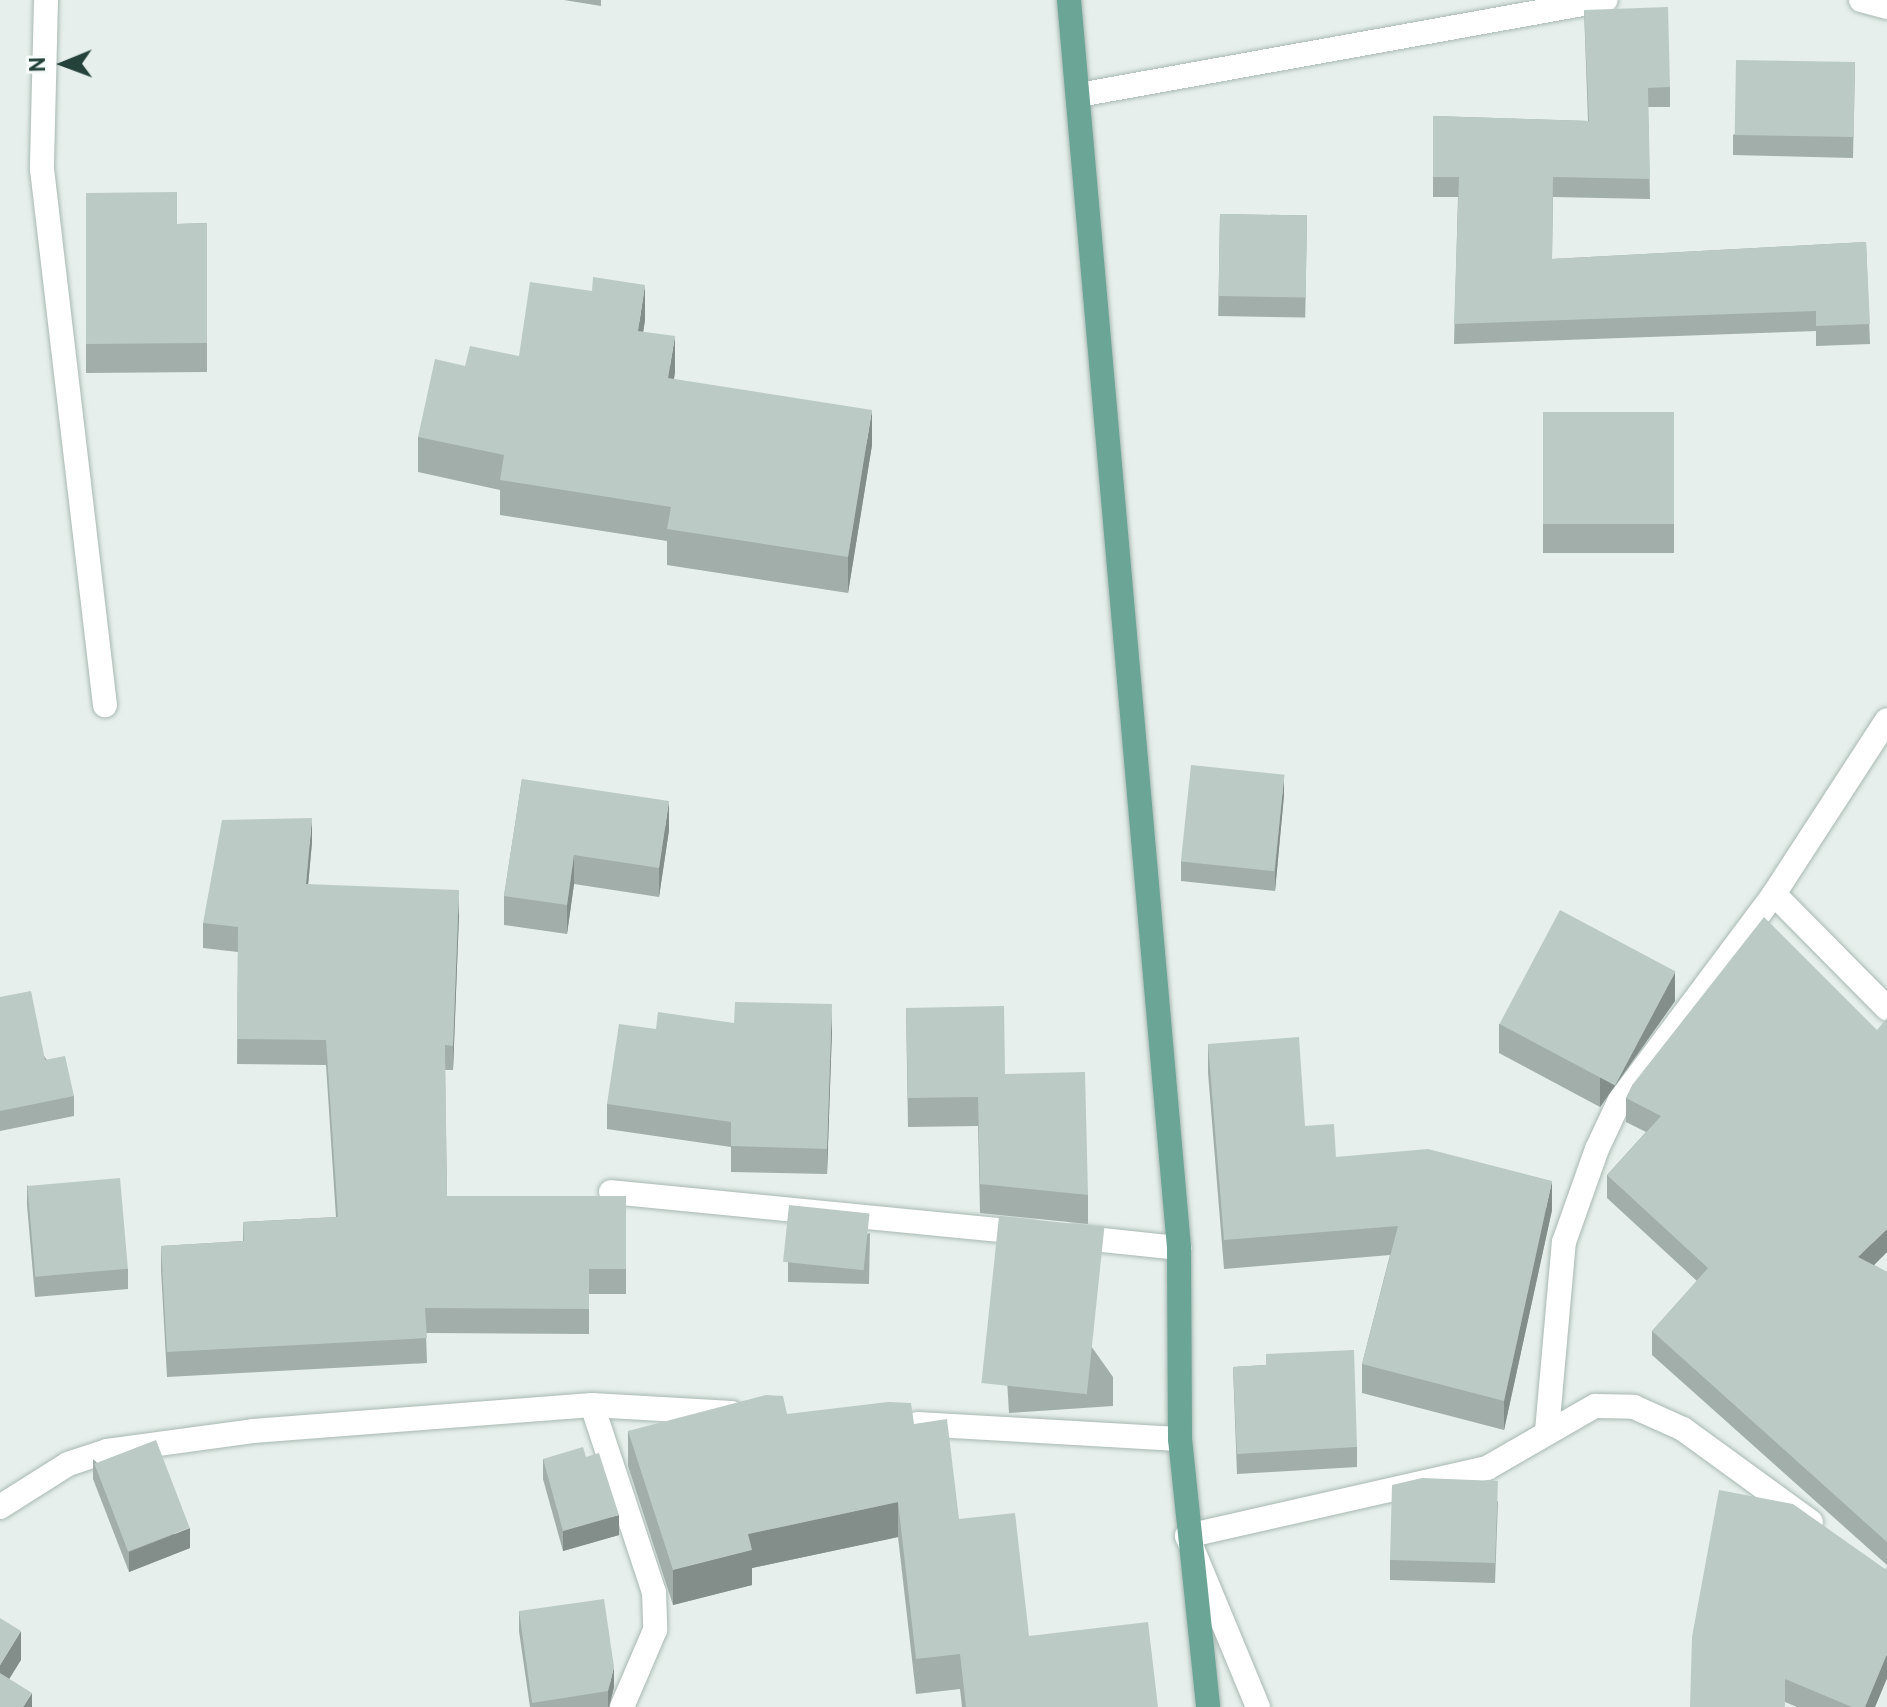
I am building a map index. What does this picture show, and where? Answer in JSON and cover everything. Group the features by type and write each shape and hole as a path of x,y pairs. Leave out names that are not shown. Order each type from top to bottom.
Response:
{"main road":[{"path":"1069,0 1179,1248 1180,1439 1187,1536 1208,1707"}],"street":[{"path":"46,0 42,169 105,705"},
{"path":"1079,95 1605,0"},
{"path":"1861,0 1887,7"},
{"path":"1547,1431 1564,1242 1597,1149 1620,1100 1774,894 1887,720"},
{"path":"1774,894 1887,1008"},
{"path":"611,1192 1179,1248"},
{"path":"592,1405 654,1592 655,1630 622,1707"},
{"path":"0,1507 68,1464 107,1451 253,1431 592,1405 751,1414"},
{"path":"1258,1707 1187,1536 1487,1468 1522,1454 1547,1431 1595,1406 1634,1407 1683,1429 1836,1540"},
{"path":"894,1423 1180,1439"}],"building":[{"path":"1668,7 1670,87 1648,88 1650,179 1553,177 1552,259 1866,242 1870,324 1816,326 1816,311 1454,324 1459,177 1433,177 1433,116 1589,121 1584,10"},
{"path":"1736,60 1855,62 1854,137 1735,135"},
{"path":"177,192 177,224 207,223 207,343 86,344 86,193"},
{"path":"1220,214 1307,216 1306,298 1219,296"},
{"path":"593,277 645,285 638,331 675,336 668,378 872,410 848,557 667,529 671,507 500,480 504,455 418,437 435,359 465,366 470,346 519,356 530,282 592,291"},
{"path":"1543,412 1674,412 1674,524 1543,524"},
{"path":"1191,765 1284,775 1274,871 1181,861"},
{"path":"522,779 669,801 659,868 574,855 567,905 504,896"},
{"path":"312,818 306,884 459,890 453,1046 445,1045 447,1196 626,1196 626,1269 589,1269 589,1309 425,1308 427,1338 167,1352 161,1246 244,1241 243,1222 338,1217 326,1040 237,1039 238,927 203,923 222,820"},
{"path":"1560,910 1676,972 1615,1085 1499,1024"},
{"path":"1764,917 1877,1030 1887,1018 1887,1229 1858,1257 1887,1272 1887,1542 1652,1331 1708,1268 1607,1175 1661,1116 1626,1098 1633,1084"},
{"path":"31,991 45,1060 65,1056 74,1096 0,1111 0,997"},
{"path":"735,1002 832,1004 827,1149 731,1146 731,1122 607,1104 619,1024 656,1029 658,1012 734,1023"},
{"path":"1004,1006 1005,1074 1085,1072 1088,1195 980,1184 978,1097 908,1098 906,1008"},
{"path":"1299,1037 1305,1126 1334,1124 1336,1157 1428,1149 1552,1181 1504,1401 1362,1364 1398,1226 1224,1240 1208,1044"},
{"path":"120,1178 128,1269 35,1277 27,1186"},
{"path":"789,1205 870,1213 864,1270 783,1262"},
{"path":"999,1216 1104,1227 1087,1394 981,1383"},
{"path":"1354,1350 1357,1447 1237,1454 1233,1367 1266,1365 1266,1354"},
{"path":"766,1395 783,1396 787,1414 888,1402 911,1403 914,1424 947,1419 959,1519 1015,1513 1029,1636 1148,1622 1158,1707 966,1707 960,1654 916,1659 898,1502 748,1534 752,1550 673,1570 628,1431"},
{"path":"156,1440 190,1528 128,1551 94,1464"},
{"path":"583,1447 586,1457 599,1453 619,1515 563,1531 543,1459"},
{"path":"1422,1478 1498,1481 1495,1563 1390,1560 1392,1485"},
{"path":"1719,1490 1793,1504 1885,1569 1887,1567 1887,1654 1865,1707 1852,1707 1785,1679 1785,1707 1690,1707 1692,1637"},
{"path":"604,1599 614,1667 608,1691 532,1703 519,1611"},
{"path":"0,1618 21,1631 0,1665"},
{"path":"0,1673 32,1693 23,1707 0,1707"}]}
